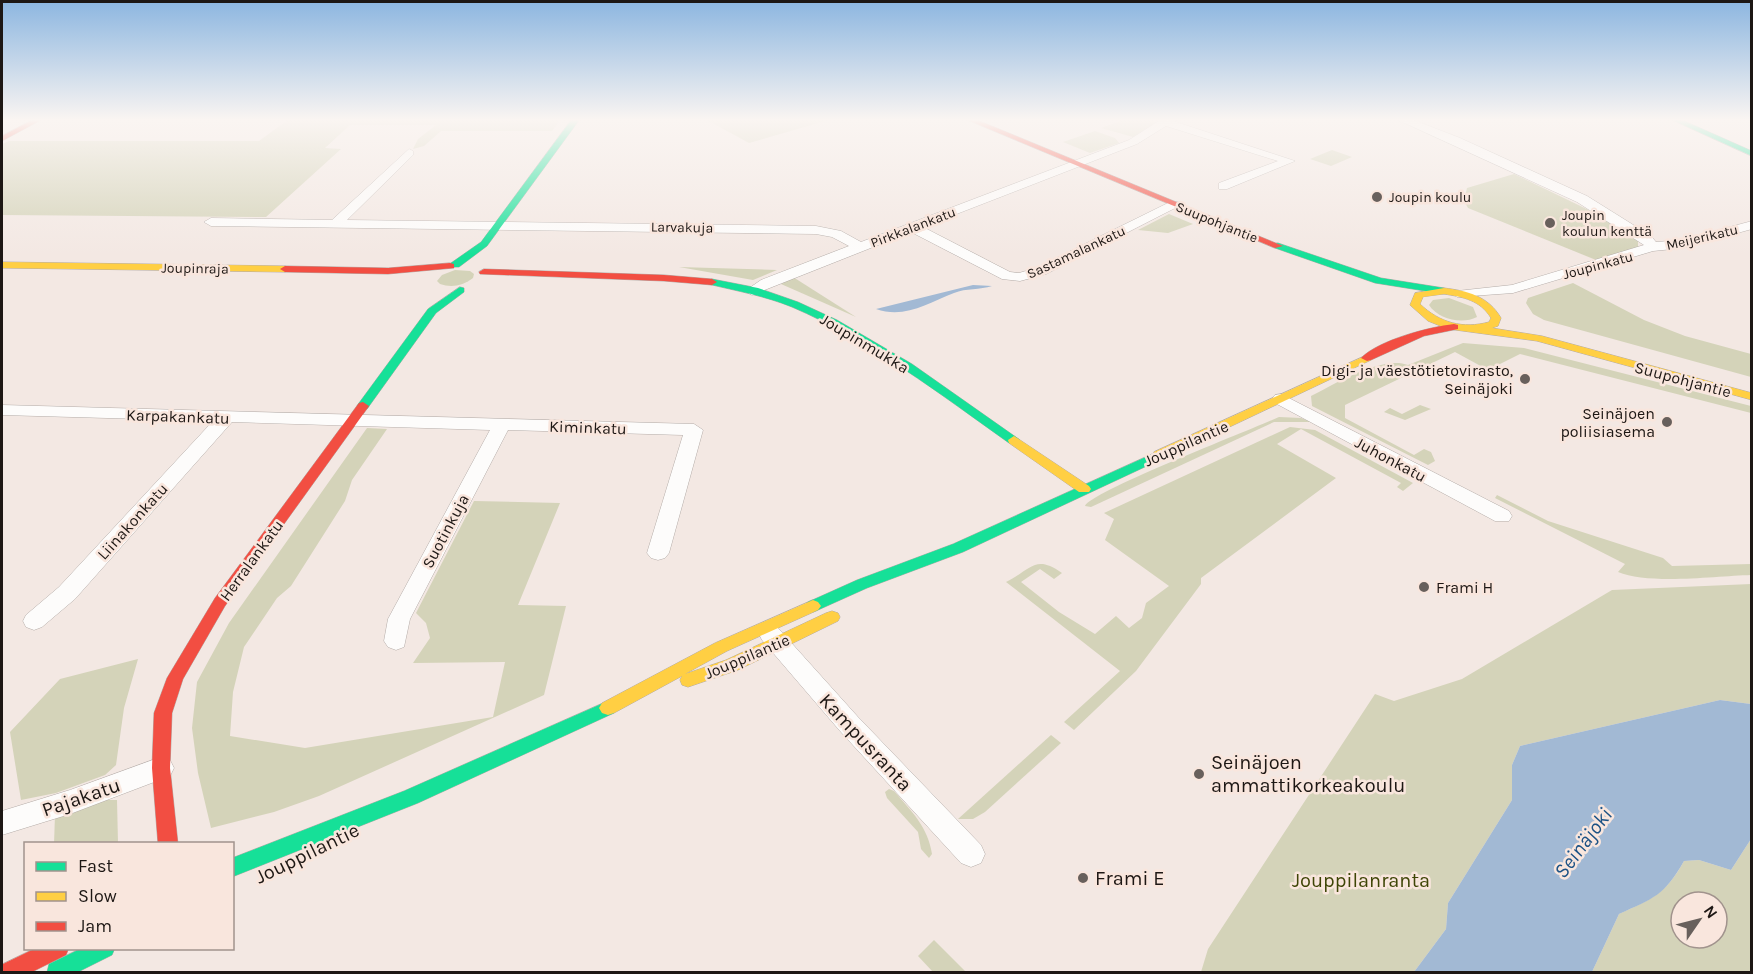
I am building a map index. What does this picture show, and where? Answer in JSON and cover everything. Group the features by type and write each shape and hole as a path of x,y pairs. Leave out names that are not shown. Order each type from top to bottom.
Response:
{"main road":[{"path":"432,311 430,275 476,252 543,164"},
{"name":"Suupohjantie","path":"1074,165 1284,256 1393,292 1440,323 1454,327 1538,338 1752,397"},
{"name":"Suupohjantie","path":"1171,207 1340,268 1390,283 1462,294 1501,314 1752,388"},
{"path":"473,282 484,244"},
{"name":"Joupinraja","path":"2,265 388,271 452,266"},
{"path":"452,266 475,266 473,282"},
{"name":"Joupinraja","path":"388,271 420,276 430,289"},
{"name":"Joupinmukka","path":"473,282 544,275 658,276 752,291 826,318 855,335 1084,489"},
{"name":"Joupinmukka","path":"473,282 544,275"},
{"path":"430,289 473,282"},
{"name":"Herralankatu","path":"168,842 161,768 163,713 175,678 190,649 220,602 355,420 432,311 473,282"},
{"path":"1413,335 1419,295 1444,291"},
{"path":"1475,329 1494,324 1496,318 1501,314"},
{"name":"Jouppilantie","path":"627,700 732,665 771,636 862,585 958,548 1281,399 1413,335 1435,328 1454,327"},
{"path":"1381,352 1394,353 1431,341 1477,336 1518,339 1586,352"},
{"name":"Jouppilantie","path":"884,591 958,548"},
{"name":"Jouppilantie","path":"234,867 411,796 627,700 721,647 771,636 842,612"},
{"name":"Jouppilantie","path":"322,847 411,796"},
{"path":"12,972 55,950"},
{"path":"57,972 101,950"}],"street":[{"path":"335,224 397,164"},
{"path":"1223,186 1280,164"},
{"name":"Joupinkatu","path":"1462,294 1513,289 1652,247 1646,239 1581,199 1508,164"},
{"name":"Pirkkalankatu","path":"752,291 861,246 1074,165"},
{"name":"Sastamalankatu","path":"912,227 995,271 1020,277 1041,271 1171,207"},
{"name":"Larvakuja","path":"211,222 816,230 836,234 861,246"},
{"name":"Meijerikatu","path":"1652,247 1683,244 1752,225"},
{"name":"Joupinkatu","path":"1501,314 1513,289"},
{"name":"Juhonkatu","path":"1281,399 1502,516"},
{"name":"Karpakankatu","path":"2,410 355,420"},
{"name":"Liinakonkatu","path":"33,621 67,593 227,417"},
{"name":"Kiminkatu","path":"355,420 694,430 658,553"},
{"name":"Suotinkuja","path":"396,641 399,619 502,424"},
{"name":"Kampusranta","path":"771,636 971,854"},
{"name":"Pajakatu","path":"2,823 70,802 161,768"}],"green space":[{"path":"2,164 324,164 266,217 2,215"},
{"path":"1514,174 1597,214 1638,241 1638,247 1596,260 1468,208 1464,201 1467,188"},
{"path":"1169,214 1193,224 1168,233 1138,230"},
{"path":"679,267 777,270 753,280"},
{"path":"455,270 470,271 474,274 473,278 453,286 440,284 437,281 442,275"},
{"path":"793,277 856,317 781,284"},
{"path":"1573,283 1644,320 1685,336 1751,354 1751,377 1544,320 1533,314 1526,303 1528,298"},
{"path":"1449,298 1473,307 1477,317 1464,320 1451,319 1438,314 1429,305 1433,300"},
{"path":"1463,343 1524,348 1751,406 1751,413 1520,354 1488,370 1455,352 1345,405 1345,418 1414,455 1424,449 1431,452 1435,461 1428,465 1312,406 1311,396 1359,372 1385,364 1408,365"},
{"path":"1420,405 1431,409 1405,420 1384,412 1390,408 1402,414"},
{"path":"1279,417 1301,418 1311,422 1274,422 1091,507 1085,506 1094,498 1142,475"},
{"path":"1290,427 1315,430 1413,483 1403,491 1397,487 1401,483 1301,429 1277,444 1336,478 1201,578 1201,584 1136,671 1074,730 1064,722 1120,671 1006,582 1039,564 1053,567 1062,573 1054,579 1040,569 1021,582 1059,612 1095,634 1116,616 1129,628 1142,618 1146,603 1169,586 1105,540 1114,519 1104,513"},
{"path":"367,428 387,429 352,480 345,501 291,586 277,598 244,647 233,692 230,736 305,748 493,717 505,662 413,663 430,638 426,623 416,613 474,501 560,503 518,605 566,606 544,695 319,796 274,812 211,828 198,773 192,728 197,682 229,623"},
{"path":"1497,495 1548,521 1663,558 1672,566 1751,564 1751,575 1664,579 1631,576 1618,572 1625,564 1495,498"},
{"name":"Jouppilanranta","path":"1751,584 1751,704 1720,700 1520,746 1512,765 1512,800 1448,903 1446,929 1414,972 1201,972 1208,949 1375,694 1394,701 1462,679 1612,590"},
{"path":"138,659 124,708 116,765 105,775 56,793 21,800 10,732 60,679"},
{"path":"1051,735 1061,743 985,812 973,819 958,819"},
{"path":"889,789 894,791 923,828 932,854 929,858 921,849 918,832 887,798 885,792"},
{"path":"101,800 117,800 118,842 54,842 55,815"},
{"path":"1751,839 1751,972 1592,972 1619,914 1657,894 1671,881 1684,861 1699,860 1731,870"},
{"path":"934,940 966,972 933,972 918,956"}],"water":[{"path":"973,285 992,286 959,291 907,311 887,312 876,309"},
{"name":"Seinäjoki","path":"1720,700 1751,704 1751,839 1731,870 1699,860 1684,861 1670,882 1657,895 1619,914 1592,972 1414,972 1446,929 1448,903 1512,800 1512,765 1520,746"}],"traffic: fast":[{"path":"455,265 484,244 543,164"},
{"path":"1278,246 1379,281 1444,291"},
{"path":"712,282 754,291 794,304 833,322 908,367 1014,440"},
{"path":"363,406 432,311 460,290"},
{"path":"813,606 862,584 958,548 1159,455"},
{"path":"234,867 411,797 608,708"},
{"path":"57,972 101,950"}],"traffic: slow":[{"path":"2,265 285,269"},
{"path":"1444,291 1467,295 1481,301 1487,305 1496,318 1494,324 1473,328 1452,327 1432,319 1415,305 1419,295 1444,291"},
{"path":"1475,329 1538,338 1752,397"},
{"path":"1159,455 1367,358"},
{"path":"1014,440 1084,489"},
{"path":"608,708 721,647 813,606"},
{"path":"688,680 732,665 832,617"}],"traffic: jam":[{"path":"1080,164 1278,246"},
{"path":"285,269 388,271 450,266"},
{"path":"484,272 664,278 712,282"},
{"path":"1367,358 1420,334 1454,327"},
{"path":"168,842 161,768 163,713 175,678 220,602 363,406"},
{"path":"11,972 55,950"}],"place":[{"name":"Joupin koulu","path":"1377,197"},
{"name":"Joupin koulun kenttä","path":"1550,223"},
{"name":"Digi- ja väestötietovirasto, Seinäjoki","path":"1525,379"},
{"name":"Seinäjoen poliisiasema","path":"1667,422"},
{"name":"Frami H","path":"1424,587"},
{"name":"Seinäjoen ammattikorkeakoulu","path":"1199,774"},
{"name":"Frami E","path":"1083,878"}]}
